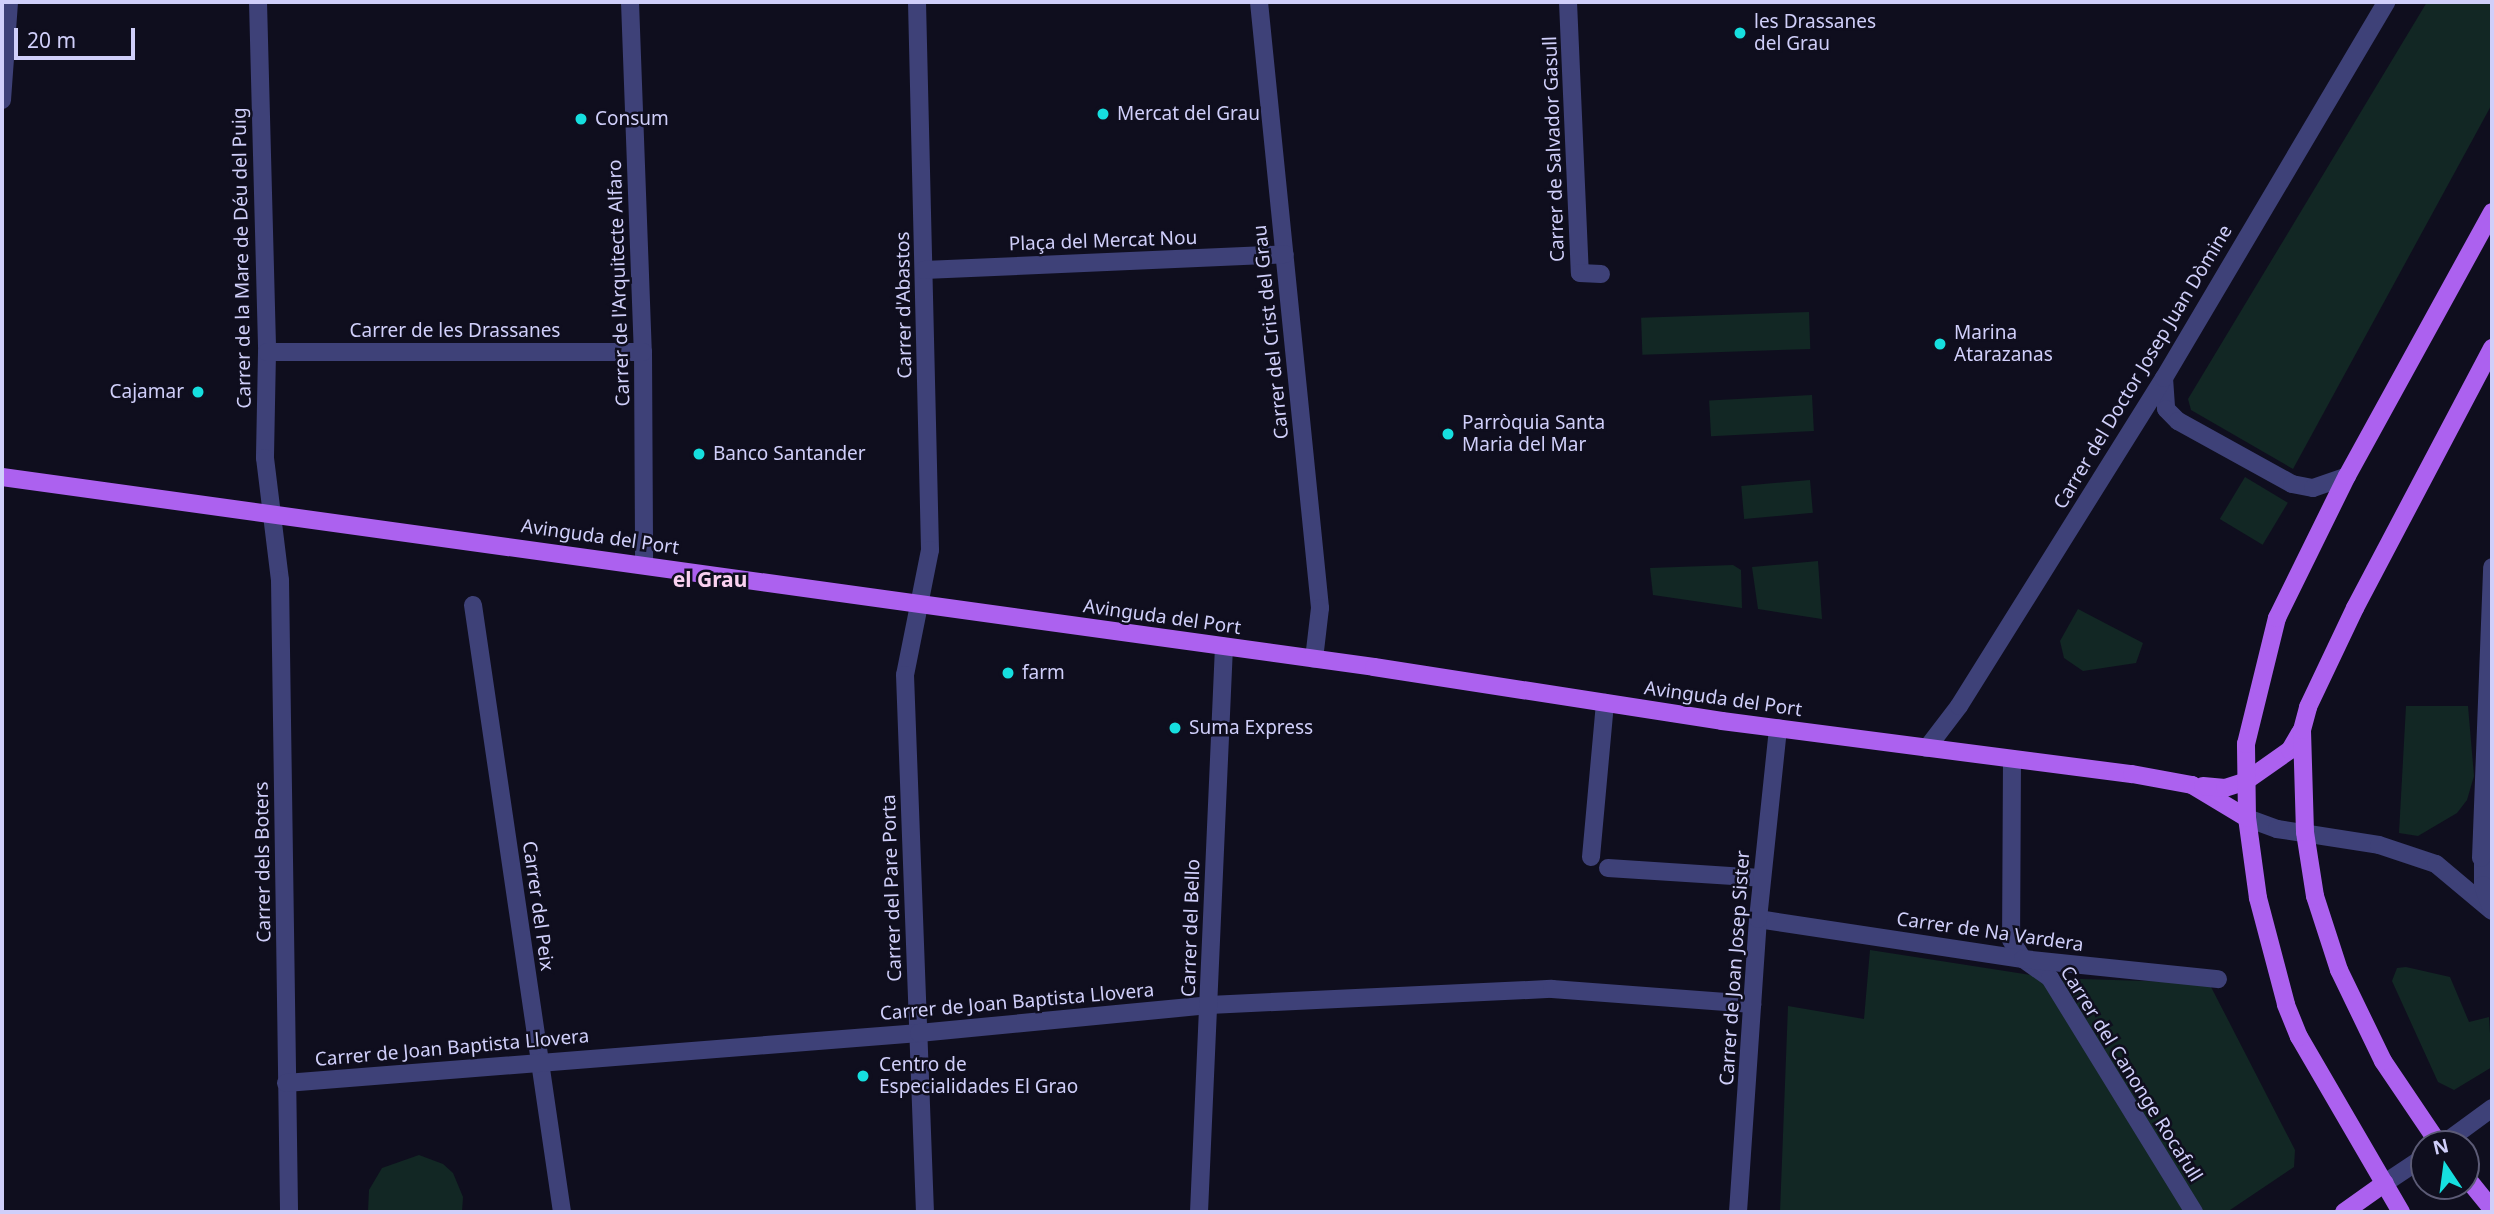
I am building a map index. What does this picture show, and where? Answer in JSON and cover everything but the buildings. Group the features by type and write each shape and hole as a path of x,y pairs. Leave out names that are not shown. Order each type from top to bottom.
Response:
{"main road":[{"path":"2401,1212 2299,1037 2286,1004 2259,898 2247,818 2250,715 2277,618 2347,476 2492,212"},
{"path":"2431,1130 2383,1061 2339,970 2315,896 2305,832 2302,730 2308,707 2355,608 2492,348"},
{"name":"Avinguda del Port","path":"2,477 644,564 921,606 1224,646 1778,728 2012,758 2192,785 2247,818"},
{"path":"2192,785 2225,789 2246,781 2290,750 2302,730"},
{"path":"2344,1212 2385,1183"},
{"path":"2480,1194 2492,1209"}],"street":[{"path":"2,100 9,2"},
{"name":"Carrer de la Mare de Déu del Puig","path":"258,2 267,352 265,458 271,513"},
{"name":"Carrer de l'Arquitecte Alfaro","path":"630,2 643,352 644,564"},
{"name":"Carrer d'Abastos","path":"917,2 930,550 921,606"},
{"name":"Carrer del Crist del Grau","path":"1259,2 1320,608 1314,659"},
{"name":"Carrer de Salvador Gasull","path":"1568,2 1580,273 1601,274"},
{"name":"Carrer del Doctor Josep Juan Dòmine","path":"1927,748 1959,706 2164,378 2386,2"},
{"name":"Plaça del Mercat Nou","path":"924,270 1285,254"},
{"name":"Carrer de les Drassanes","path":"267,352 643,352"},
{"path":"2164,378 2166,409 2178,421 2292,484 2313,488 2347,476"},
{"name":"Carrer dels Boters","path":"271,513 280,580 289,1212"},
{"path":"2492,567 2481,858 2483,886 2492,911"},
{"name":"Carrer del Peix","path":"473,605 562,1212"},
{"name":"Carrer del Pare Porta","path":"921,606 905,675 925,1212"},
{"name":"Carrer del Bello","path":"1199,1212 1224,646"},
{"path":"1591,857 1605,703"},
{"name":"Carrer de Joan Josep Sister","path":"1738,1212 1761,878 1778,728"},
{"path":"2012,758 2011,940 2023,960"},
{"path":"2481,858 2492,817"},
{"name":"Avinguda del Port","path":"2247,818 2379,845 2437,864 2492,911"},
{"path":"1608,868 1761,878"},
{"name":"Carrer de Na Vardera","path":"1758,919 2023,960 2218,979"},
{"name":"Carrer del Canonge Rocafull","path":"2023,960 2050,978 2194,1212"},
{"name":"Carrer de Joan Baptista Llovera","path":"286,1083 540,1060 919,1033 1209,1005 1552,989 1752,1004"},
{"path":"2461,1130 2492,1108"},
{"path":"2385,1183 2410,1166"}],"green space":[{"path":"2427,2 2492,2 2492,104 2293,469 2191,410 2188,399"},
{"path":"1809,312 1810,349 1642,355 1641,318"},
{"path":"1812,395 1814,431 1711,436 1709,400"},
{"path":"2245,477 2288,503 2263,545 2220,519"},
{"path":"1810,480 1813,513 1744,519 1741,486"},
{"path":"1818,561 1822,619 1758,609 1752,567"},
{"path":"1733,565 1741,570 1742,608 1653,595 1650,568"},
{"path":"2078,609 2143,643 2136,663 2083,671 2064,658 2060,641"},
{"path":"2406,706 2468,706 2474,776 2467,800 2457,813 2418,836 2399,833"},
{"path":"1870,950 2050,978 2209,983 2295,1150 2294,1167 2227,1212 1780,1212 1788,1006 1864,1019"},
{"path":"2406,967 2450,977 2469,1022 2489,1017 2492,1067 2454,1090 2438,1082 2392,981 2397,968"},
{"path":"419,1155 443,1164 453,1173 463,1197 462,1212 368,1212 369,1190 382,1168"}],"place":[{"name":"les Drassanes del Grau","path":"1740,33"},
{"name":"Mercat del Grau","path":"1103,114"},
{"name":"Consum","path":"581,119"},
{"name":"Marina Atarazanas","path":"1940,344"},
{"name":"Cajamar","path":"198,392"},
{"name":"Parròquia Santa Maria del Mar","path":"1448,434"},
{"name":"Banco Santander","path":"699,454"},
{"name":"farm","path":"1008,673"},
{"name":"Suma Express","path":"1175,728"},
{"name":"Centro de Especialidades El Grao","path":"863,1076"}],"district":[{"name":"el Grau","path":"710,579"}]}
